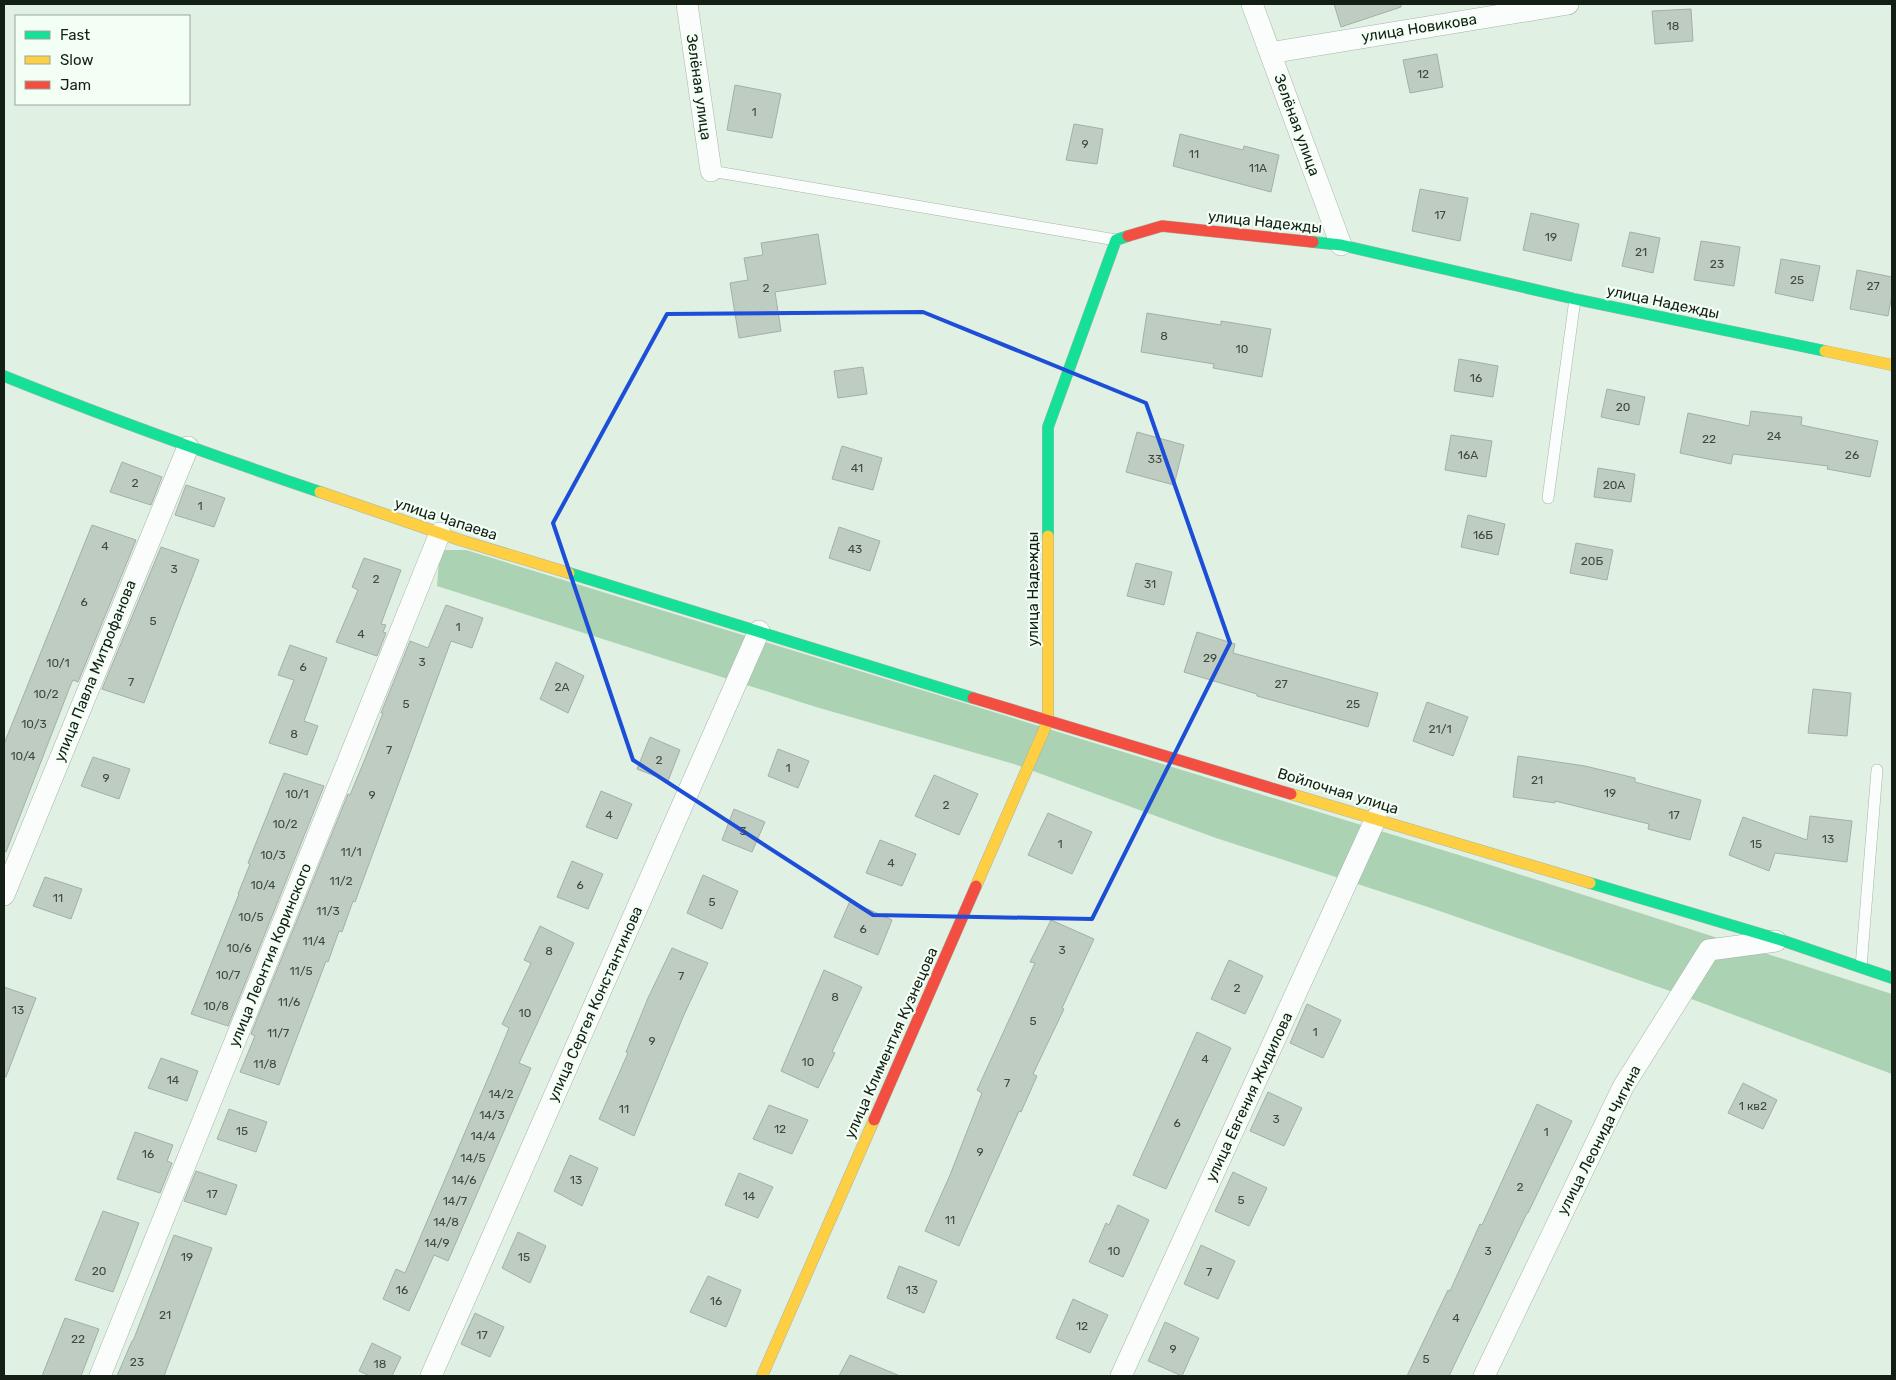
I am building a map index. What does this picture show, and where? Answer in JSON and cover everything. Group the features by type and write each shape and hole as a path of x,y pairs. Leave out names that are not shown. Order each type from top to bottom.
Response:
{"street":[{"name":"Зелёная улица","path":"687,4 711,171"},
{"name":"Зелёная улица","path":"1252,4 1341,245"},
{"name":"улица Новикова","path":"1270,53 1568,4"},
{"name":"улица Надежды","path":"1048,721 1048,427 1116,240 1162,226 1341,245 1575,299 1892,364"},
{"name":"улица Чапаева","path":"4,376 188,447 440,533 886,671"},
{"name":"улица Павла Митрофанова","path":"4,895 188,447"},
{"name":"улица Леонтия Коринского","path":"100,1376 440,533"},
{"name":"улица Сергея Константинова","path":"431,1376 759,631"},
{"name":"Войлочная улица","path":"886,671 1781,940 1892,978"},
{"name":"улица Климентия Кузнецова","path":"762,1376 1048,721"},
{"name":"улица Евгения Жидилова","path":"1121,1376 1376,818"},
{"name":"улица Леонида Чигина","path":"1484,1376 1623,1087 1709,950 1781,940"}],"lane":[{"path":"711,171 1116,240"},
{"path":"1548,498 1575,299"},
{"path":"1861,967 1877,770"}],"highlighted area":[{"path":"923,312 1146,403 1230,643 1092,919 873,915 633,760 553,523 667,314"}],"green space":[{"path":"440,550 466,550 1475,860 1892,994 1892,1074 1670,991 1428,907 1216,838 1014,764 816,707 437,586"}],"building":[{"path":"1334,4 1401,4 1401,7 1341,27"},
{"path":"1691,9 1693,41 1655,44 1652,11"},
{"path":"1437,54 1443,87 1410,93 1403,60"},
{"path":"735,85 781,94 772,138 727,130"},
{"path":"1074,124 1103,129 1097,164 1066,160"},
{"path":"1180,134 1243,150 1244,146 1279,155 1271,192 1173,166"},
{"path":"1420,189 1468,198 1460,241 1412,231"},
{"path":"1531,213 1579,224 1571,261 1523,250"},
{"path":"1630,232 1660,238 1653,273 1622,266"},
{"path":"818,234 826,284 775,292 781,331 739,338 730,283 748,280 744,258 763,255 761,243"},
{"path":"1701,241 1740,247 1734,286 1694,280"},
{"path":"1781,259 1820,266 1813,301 1775,293"},
{"path":"1857,270 1892,277 1892,295 1888,316 1850,309"},
{"path":"1147,313 1221,325 1221,321 1271,329 1262,377 1213,368 1214,364 1141,352"},
{"path":"1459,359 1498,366 1493,397 1454,391"},
{"path":"863,367 867,394 838,398 834,371"},
{"path":"1607,389 1645,397 1639,425 1601,417"},
{"path":"1751,411 1802,417 1801,425 1878,441 1870,477 1827,469 1828,466 1733,454 1731,464 1680,453 1688,413 1749,426"},
{"path":"1137,432 1184,445 1174,485 1126,472"},
{"path":"1451,435 1492,441 1486,477 1445,470"},
{"path":"842,446 882,458 873,490 832,479"},
{"path":"122,462 162,477 151,505 110,492"},
{"path":"1598,468 1635,474 1631,502 1594,497"},
{"path":"186,485 225,498 214,527 175,515"},
{"path":"1468,515 1505,524 1498,555 1461,547"},
{"path":"92,525 136,540 78,682 73,680 71,684 6,852 4,851 4,744"},
{"path":"839,527 880,541 870,571 829,558"},
{"path":"1576,543 1613,550 1607,580 1570,573"},
{"path":"161,547 199,560 144,703 102,689"},
{"path":"364,558 401,570 381,624 386,625 383,632 386,633 377,656 336,642 358,590 352,587"},
{"path":"1136,563 1172,572 1164,605 1127,596"},
{"path":"446,605 483,618 472,648 451,641 355,902 353,901 342,932 339,931 328,962 326,961 279,1085 240,1072 255,1036 251,1034 348,794 350,795 365,759 410,641 428,648"},
{"path":"1197,632 1235,644 1233,653 1378,693 1368,727 1257,696 1257,694 1184,672"},
{"path":"290,645 327,658 304,721 318,726 307,755 269,743 294,680 278,675"},
{"path":"556,662 584,676 568,713 540,699"},
{"path":"1813,689 1851,693 1847,736 1808,733"},
{"path":"1427,702 1468,717 1453,756 1413,741"},
{"path":"650,737 680,750 668,781 637,769"},
{"path":"778,749 809,761 798,788 768,776"},
{"path":"1518,756 1585,766 1635,778 1635,782 1701,800 1690,840 1648,829 1649,824 1555,801 1555,803 1513,797"},
{"path":"93,757 130,769 119,799 81,786"},
{"path":"284,773 324,786 228,1026 191,1014 239,894 250,864 248,863"},
{"path":"934,775 978,794 959,835 915,816"},
{"path":"601,791 632,804 617,839 586,827"},
{"path":"734,809 765,822 752,852 722,840"},
{"path":"1048,813 1092,832 1072,874 1028,855"},
{"path":"1810,816 1852,821 1847,862 1775,853 1769,871 1729,855 1743,817 1807,840"},
{"path":"880,840 916,854 902,886 866,873"},
{"path":"572,861 603,874 588,909 557,897"},
{"path":"703,875 738,891 722,929 687,913"},
{"path":"45,877 82,889 71,919 33,906"},
{"path":"850,901 892,920 878,955 834,937"},
{"path":"1051,920 1094,939 1033,1074 1037,1076 1021,1112 1019,1111 959,1246 925,1231 950,1175 982,1093 977,1090 1035,963 1030,962"},
{"path":"540,926 574,943 519,1063 531,1068 448,1261 434,1255 409,1311 383,1299 396,1269 405,1273 489,1076 509,1028 502,1024 531,963 524,960"},
{"path":"672,948 708,963 683,1017 634,1136 599,1119 628,1053 626,1052 648,998"},
{"path":"1229,960 1263,976 1245,1014 1211,999"},
{"path":"824,970 862,987 832,1052 835,1053 818,1088 781,1071"},
{"path":"4,987 36,998 6,1077 4,1077"},
{"path":"1307,1004 1341,1020 1323,1058 1290,1043"},
{"path":"1197,1032 1231,1048 1166,1189 1133,1175"},
{"path":"161,1058 198,1071 187,1101 148,1088"},
{"path":"1743,1083 1777,1100 1763,1129 1728,1113"},
{"path":"1268,1092 1302,1108 1284,1146 1250,1131"},
{"path":"1537,1104 1572,1121 1449,1376 1407,1376 1448,1290 1450,1291 1480,1224 1482,1225"},
{"path":"769,1105 808,1120 792,1154 753,1139"},
{"path":"229,1109 267,1122 256,1152 217,1139"},
{"path":"135,1132 173,1145 167,1161 172,1163 160,1193 117,1179"},
{"path":"570,1155 598,1168 582,1206 554,1191"},
{"path":"196,1171 237,1185 226,1215 184,1201"},
{"path":"1233,1172 1267,1188 1249,1226 1215,1211"},
{"path":"739,1173 773,1187 758,1218 725,1205"},
{"path":"1118,1205 1149,1220 1123,1277 1089,1262 1106,1223 1109,1225"},
{"path":"103,1211 139,1223 113,1292 75,1280"},
{"path":"518,1232 546,1246 530,1283 502,1268"},
{"path":"174,1235 212,1248 164,1376 117,1376 133,1341"},
{"path":"1201,1245 1235,1261 1218,1299 1184,1284"},
{"path":"899,1266 937,1281 924,1313 887,1298"},
{"path":"708,1276 741,1290 726,1327 690,1312"},
{"path":"1073,1299 1108,1315 1090,1353 1056,1338"},
{"path":"475,1313 504,1327 490,1357 461,1344"},
{"path":"65,1318 99,1329 81,1376 42,1376"},
{"path":"1165,1322 1199,1338 1182,1376 1148,1361"},
{"path":"372,1343 401,1357 392,1376 370,1376 359,1371"},
{"path":"850,1355 900,1376 839,1376"}],"traffic: fast":[{"path":"1048,536 1048,427 1116,240 1128,236"},
{"path":"1313,242 1341,245 1575,299 1825,351"},
{"path":"4,376 82,407 320,492"},
{"path":"569,573 973,698"},
{"path":"1590,883 1781,940 1892,978"}],"traffic: slow":[{"path":"1825,351 1892,365"},
{"path":"320,492 460,540 569,573"},
{"path":"976,886 1048,721 1048,536"},
{"path":"1291,794 1590,883"},
{"path":"762,1376 874,1120"}],"traffic: jam":[{"path":"1128,236 1162,226 1313,242"},
{"path":"973,698 1291,794"},
{"path":"874,1120 976,886"}]}
